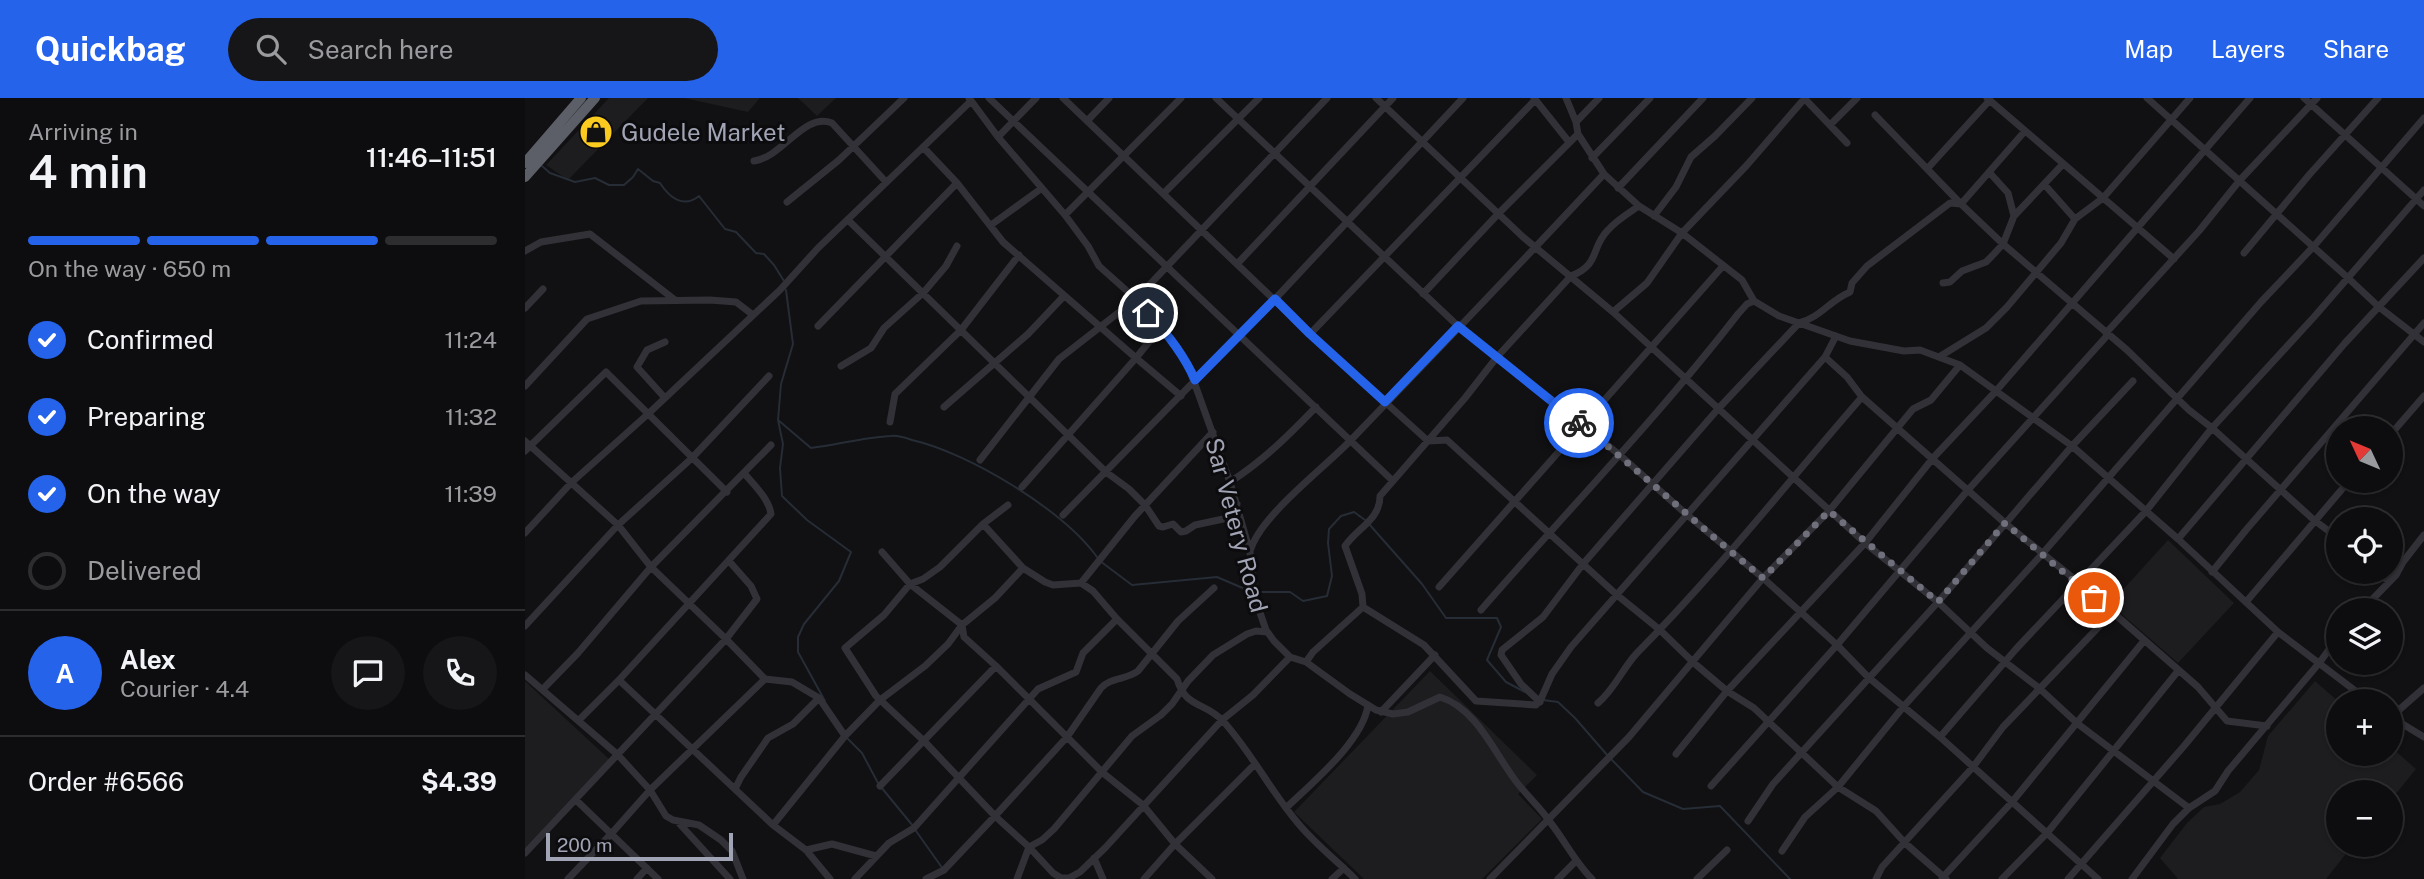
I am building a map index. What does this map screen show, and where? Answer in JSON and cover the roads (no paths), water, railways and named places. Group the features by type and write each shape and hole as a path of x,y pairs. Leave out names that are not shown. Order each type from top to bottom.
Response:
{"highway":[{"path":"525,177 581,98"},
{"path":"525,163 539,154 595,98"}],"street":[{"path":"787,202 904,98"},
{"path":"989,98 1393,481"},
{"path":"998,137 1036,98"},
{"path":"1063,98 1310,334 1428,441 1447,440 1694,663 1727,691 1754,708 1838,787 1876,811 1905,843 1943,878 2012,802 2143,642"},
{"path":"1087,121 1109,98"},
{"path":"1065,215 1181,98"},
{"path":"1216,98 1458,326 1621,456 1763,578 1868,677 1940,737 2098,879"},
{"path":"1164,193 1259,98"},
{"path":"980,460 1059,359 1136,299 1327,98"},
{"path":"1376,98 1536,247 1613,312 1865,543 1938,602 2078,724 2189,808"},
{"path":"1238,263 1393,98"},
{"path":"1063,515 1275,299 1463,98"},
{"path":"1566,98 1578,134 1604,174 1639,206 1682,233 1742,281 1754,301 1779,316 1850,341 1920,350 1960,365 2072,446 2278,632 2354,689"},
{"path":"1576,122 1599,98"},
{"path":"1592,158 1650,98"},
{"path":"1618,188 1703,98"},
{"path":"1654,216 1676,187 1691,157 1752,98"},
{"path":"1613,312 1647,283 1682,233 1747,165 1805,98 1847,143"},
{"path":"1830,125 1857,98"},
{"path":"2147,98 2314,246 2378,307 2424,342"},
{"path":"1939,357 1986,328 2036,274 2061,243 2075,219 2103,198 2190,98"},
{"path":"1675,754 1727,691 1865,543 1933,458 1996,391 2251,98"},
{"path":"2304,98 2314,101 2345,134 2424,206"},
{"path":"2244,253 2378,98"},
{"path":"1310,334 1534,99 1569,142"},
{"path":"1927,169 1988,99 2174,259"},
{"path":"525,533 571,482 753,315 970,100"},
{"name":"Sar Vetery Road","path":"970,100 1065,215 1099,266 1136,299 1161,327 1188,365 1237,505 1250,552 1256,601 1267,632 1290,657"},
{"path":"1711,786 1837,645 1968,490 2174,259 2240,180 2314,101"},
{"path":"1875,115 2003,244 2105,335 2127,350 2189,410 2326,529"},
{"path":"1782,851 1805,817 1838,787 1904,706 2043,553 2424,118"},
{"path":"754,161 773,154 806,125 824,120 832,123 885,182"},
{"path":"1961,204 2025,131"},
{"path":"1423,293 1578,134"},
{"path":"923,147 957,183 1003,242 1098,327 1181,396"},
{"path":"1943,283 1950,282 1962,271 1986,262 2003,244 2014,216 2063,164"},
{"path":"1989,172 2008,193 2014,216"},
{"path":"1250,552 1254,537 1283,506 1351,440 1604,174"},
{"path":"818,326 957,183"},
{"path":"2043,184 2075,219"},
{"path":"991,225 1042,188"},
{"path":"1940,737 2005,662 2145,511 2212,428 2314,317 2424,190"},
{"path":"1540,702 1506,665 1501,655 1502,650 1543,617 1583,564 1718,408 1799,323 1814,319 1832,302 1850,292 1852,283 1867,266 1940,209 1950,203 1961,204"},
{"path":"1363,607 1362,594 1345,546 1377,511 1380,496 1496,357 1571,276 1586,269 1608,229 1639,206"},
{"path":"848,220 1107,472 1129,489 1145,505 1159,526 1173,524 1181,532 1186,531 1195,525 1228,518 1237,505"},
{"path":"525,251 541,242 590,234 675,300"},
{"path":"841,366 871,348 884,328 924,292 946,266 957,246"},
{"path":"890,422 895,394 961,330 1019,255"},
{"path":"2178,539 2345,343 2424,258"},
{"path":"1440,587 1723,266"},
{"path":"525,308 543,289"},
{"path":"944,407 1028,334 1064,296"},
{"path":"525,386 587,319 641,301 736,302 753,315"},
{"path":"1482,610 1548,533 1621,456 1747,304 1754,301"},
{"path":"2212,572 2424,323"},
{"path":"1022,487 1161,327"},
{"path":"1540,702 1552,674 1571,647 1685,513 1825,357 1836,336"},
{"path":"665,398 637,367 647,350 666,342"},
{"path":"1825,357 1847,377 1862,397 2198,687 2227,722 2267,726"},
{"path":"1490,879 1629,737 1763,578 1829,511 1913,409 1931,400 1960,365"},
{"path":"727,492 606,372 527,446 618,525 650,568 690,603 765,679 792,682 819,698 845,736"},
{"path":"525,626 618,525 692,458 769,376"},
{"path":"1748,821 1773,784 1938,602 2072,446 2133,381"},
{"path":"2403,420 2424,396"},
{"path":"1598,703 1613,688 1633,658 1731,551 1862,397"},
{"path":"1230,482 1253,467 1316,408"},
{"path":"1080,583 1145,505 1213,432"},
{"path":"543,689 578,653 650,568 771,444"},
{"path":"579,720 771,514 772,511 764,498 744,473"},
{"path":"2246,601 2337,494"},
{"path":"1008,505 983,524 940,567 910,584 884,615 845,648 865,682 880,700 924,741 1053,873 1069,879 1094,858 1222,720 1253,695 1290,657 1306,662 1381,712 1408,712 1440,697 1450,700 1472,717 1516,782 1548,819 1576,861 1592,879"},
{"path":"983,524 1023,568 1053,585 1080,583 1093,591 1177,679 1186,699 1203,706 1222,720 1298,824 1355,879"},
{"path":"2403,562 2424,536"},
{"path":"883,552 910,584 962,625 964,637 1103,773 1143,805 1175,844 1212,879"},
{"path":"525,853 726,639 757,599 751,586 729,561"},
{"path":"772,825 845,736 880,700 925,667 962,625 995,598 1023,568"},
{"path":"2373,598 2386,584"},
{"path":"926,879 944,870 995,816 1067,737 1095,694 1107,682 1133,675 1153,655 1178,621 1213,588"},
{"path":"1363,607 1417,640 1435,655 1476,701 1527,705 1540,702"},
{"path":"1306,662 1313,652 1363,607"},
{"path":"1876,879 1882,867 1973,767 2003,727 2111,614"},
{"path":"855,879 889,843 914,828 1029,698 1042,686 1071,676 1076,671 1083,653 1117,619"},
{"path":"1017,879 1029,847 1054,829 1132,736 1161,715 1213,655 1247,634 1267,632"},
{"path":"2068,879 2278,632"},
{"path":"2132,879 2173,824 2189,808 2215,791 2228,771 2326,654"},
{"path":"1381,712 1435,655"},
{"path":"880,786 996,666"},
{"path":"2002,879 2047,833 2178,671"},
{"path":"525,675 618,755 650,790 662,812 677,821 730,879"},
{"path":"568,879 650,790 765,679"},
{"path":"619,680 772,825 806,850 830,879"},
{"path":"2424,688 2391,717 2424,737"},
{"path":"735,789 768,738 793,724 819,698"},
{"path":"1286,808 1324,772 1354,738 1366,717 1368,705"},
{"path":"1144,879 1255,764"},
{"path":"576,800 658,879"},
{"path":"677,821 699,825 721,839 732,851 743,879"},
{"path":"806,850 832,844 876,856"},
{"path":"1697,879 1727,850"},
{"path":"1094,858 1103,879"},
{"path":"1558,879 1576,861"},
{"path":"637,879 647,868"},
{"path":"1332,879 1343,868"}],"waterway":[{"path":"542,166 550,173 575,182 595,178 609,185 624,185 638,169 660,183 677,200 693,200 699,196 725,229 736,232 756,253 764,254 784,281"},
{"path":"786,290 793,344 781,384 778,420 783,444 780,468 782,496 807,520 851,552 839,581 804,624 798,637 798,652 825,701"},
{"path":"778,420 811,448 896,436 960,457 987,470 1039,503 1082,539 1097,557"},
{"path":"1257,592 1290,592 1303,601 1327,596 1332,576 1329,529 1341,516 1354,512 1365,520"},
{"path":"1369,524 1422,584 1446,618 1497,618 1501,627 1487,660 1506,682 1525,692"},
{"path":"1100,561 1132,585 1217,577 1252,592"},
{"path":"1543,700 1558,702 1608,756"},
{"path":"848,739 862,753 878,783"},
{"path":"1612,760 1643,792 1683,809 1720,806 1790,879"},
{"path":"881,787 913,826"},
{"path":"916,831 943,869"}],"place":[{"name":"Gudele Market","path":"596,132"}]}
